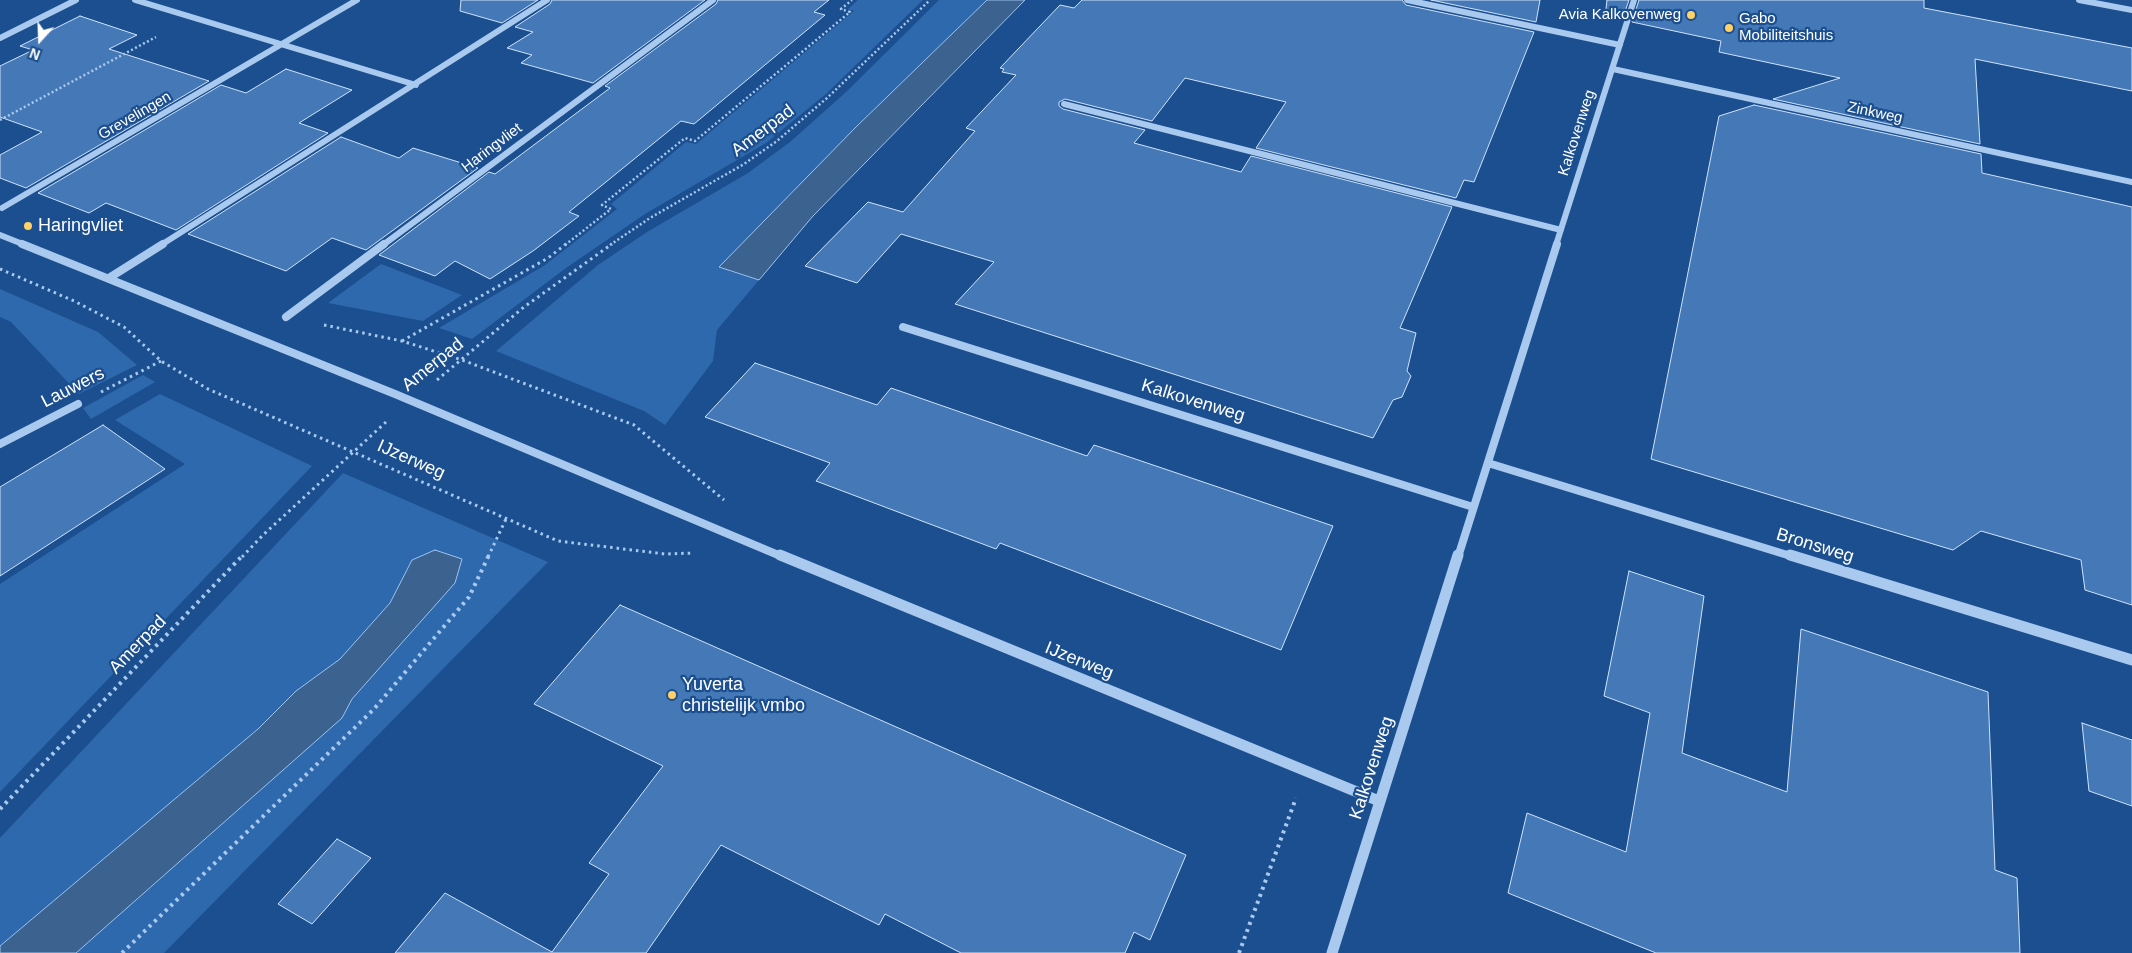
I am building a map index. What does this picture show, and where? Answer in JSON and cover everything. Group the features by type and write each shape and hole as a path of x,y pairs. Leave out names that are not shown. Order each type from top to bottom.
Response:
{"street":[{"path":"0,38 76,0"},
{"path":"135,0 416,85"},
{"name":"Grevelingen","path":"2,208 357,0"},
{"path":"0,235 109,278 416,85 547,0"},
{"name":"Haringvliet","path":"286,317 713,0"},
{"path":"1408,0 1620,45"},
{"name":"Kalkovenweg","path":"1332,953 1634,0"},
{"path":"2079,0 2132,10"},
{"name":"Zinkweg","path":"1613,69 2132,182"},
{"path":"1064,104 1562,230"},
{"name":"IJzerweg","path":"109,278 1380,801"},
{"name":"Kalkovenweg","path":"902,328 1473,507"},
{"name":"Lauwers","path":"0,444 78,404"},
{"name":"Bronsweg","path":"1488,463 2132,660"}],"path":[{"path":"402,341 548,258 611,208 602,205 685,138 695,141 850,12 841,9 852,0"},
{"name":"Amerpad","path":"0,809 263,535 410,401 524,307 581,265 650,218 744,164 777,141 827,98 930,0"},
{"path":"0,120 163,34 151,30 181,14"},
{"name":"IJzerweg","path":"0,269 74,301 124,327 161,361 208,390 558,541 665,554 702,552"},
{"path":"286,317 402,341 462,360 634,425 720,495 726,502"},
{"name":"Lauwers","path":"78,404 161,361"},
{"path":"122,953 374,709 469,597 506,519"},
{"path":"1239,953 1306,771"}],"shaded area":[{"path":"858,0 923,0 826,94 766,143 645,214 566,268 472,339 439,328 545,265 617,209 611,204 686,142 696,144 854,11 848,9"},
{"path":"939,0 987,0 856,127 729,271 759,280 717,330 713,361 665,425 644,411 496,351 598,265 647,232 748,173 790,142 845,93"},
{"path":"987,0 1025,0 813,216 759,280 719,267 856,127"},
{"path":"381,264 462,295 423,321 328,303"},
{"path":"0,289 98,332 137,365 79,394 11,322 0,317"},
{"path":"143,375 155,382 91,419 83,408"},
{"path":"160,394 312,466 0,792 0,584 185,464 115,420"},
{"path":"343,473 548,562 164,953 76,953 342,718 412,560 390,603 340,659 296,691 258,729 0,946 0,838"},
{"path":"435,550 462,559 455,583 352,699 342,718 76,953 0,953 0,946 258,729 296,691 340,659 390,603 412,560"}],"building":[{"path":"461,0 538,0 502,23 460,11"},
{"path":"552,0 705,0 593,83 521,63 532,55 507,48 533,32 515,27 550,4"},
{"path":"718,0 829,0 814,12 825,15 694,124 681,121 569,212 579,216 533,251 490,279 455,261 435,276 379,255 489,172 495,174 610,88 605,86 716,4"},
{"path":"1082,0 1402,0 1406,5 1534,32 1474,182 1464,180 1456,198 1256,148 1286,102 1185,78 1152,121 1065,99 1059,102 1059,106 1063,109 1145,130 1134,143 1241,172 1251,156 1452,207 1400,328 1416,333 1407,371 1411,376 1402,397 1393,400 1373,438 955,304 994,262 901,234 857,283 805,266 868,202 903,212 975,131 966,128 1016,75 1002,72 1004,69 1000,68 1060,5 1074,8"},
{"path":"1431,0 1540,0 1536,22"},
{"path":"1607,0 1629,0 1622,20 1605,17"},
{"path":"1639,0 1924,0 1924,8 2132,48 2132,91 1975,59 1980,144 1773,99 1840,78 1719,52 1721,41 1632,22"},
{"path":"80,16 137,35 109,49 209,81 26,188 0,178 0,155 42,132 0,117 0,66 33,50 20,46"},
{"path":"286,69 352,90 299,123 328,133 176,230 106,203 89,213 38,193 221,85 246,93"},
{"path":"1754,105 1981,154 1982,173 2132,207 2132,605 2085,590 2081,560 1981,531 1953,550 1651,459 1719,116"},
{"path":"341,137 399,158 413,148 478,168 366,250 332,238 286,271 188,234"},
{"path":"755,363 877,405 891,388 1087,456 1094,445 1333,526 1281,650 1000,543 996,549 816,481 830,463 705,417"},
{"path":"103,425 165,469 0,576 0,487"},
{"path":"1629,571 1704,596 1682,753 1787,792 1801,629 1988,692 1995,870 2017,878 2020,953 1656,953 1508,893 1527,813 1626,852 1650,713 1604,696"},
{"path":"620,605 1186,855 1150,940 1134,932 1125,953 961,953 885,914 879,925 721,845 646,953 395,953 445,893 552,952 609,874 589,863 663,766 534,704"},
{"path":"2082,723 2132,740 2132,806 2089,791"},
{"path":"337,839 371,858 312,924 278,904"}],"place":[{"name":"Avia Kalkovenweg","path":"1691,15"},
{"name":"Gabo Mobiliteitshuis","path":"1729,28"},
{"name":"Haringvliet","path":"28,226"},
{"name":"Yuverta christelijk vmbo","path":"672,695"}]}
